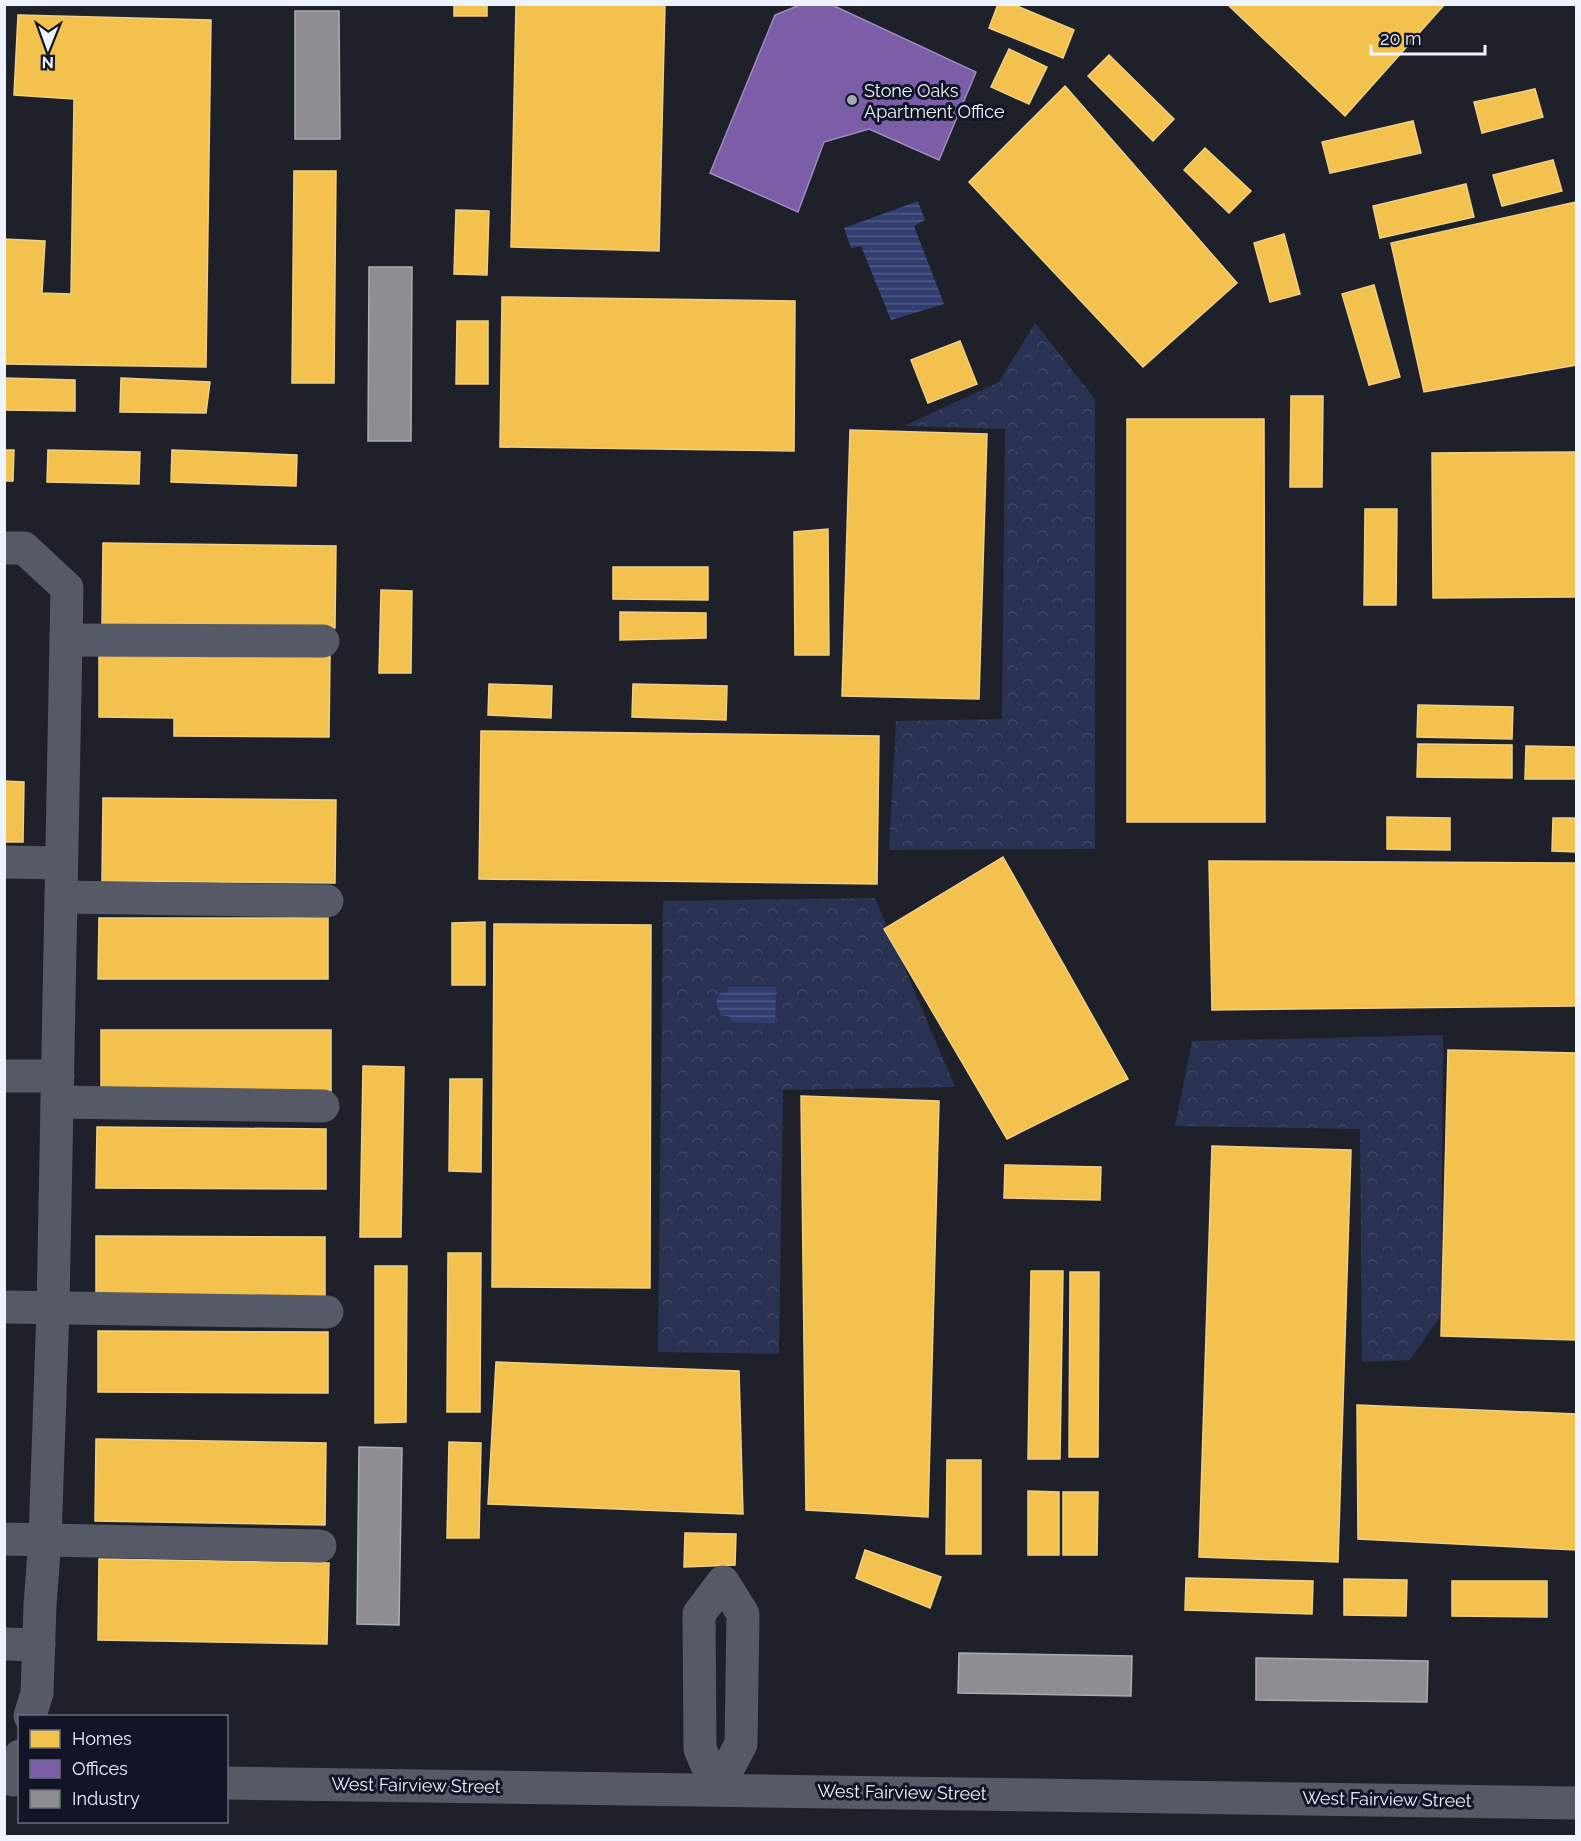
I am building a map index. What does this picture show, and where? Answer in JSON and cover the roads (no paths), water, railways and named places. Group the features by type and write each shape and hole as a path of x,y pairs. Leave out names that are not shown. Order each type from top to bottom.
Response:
{"street":[{"path":"4,548 24,548 67,588 53,1308 37,1693 30,1715"},
{"path":"66,640 323,641"},
{"path":"4,862 62,863"},
{"path":"61,897 327,901"},
{"path":"4,1076 58,1089 323,1107"},
{"path":"4,1307 327,1312"},
{"path":"4,1539 320,1546"},
{"path":"723,1582 743,1614 741,1744 717,1789 700,1749 699,1614 723,1582"},
{"path":"4,1644 39,1645"},
{"name":"West Fairview Street","path":"228,1783 1576,1803"}],"place":[{"name":"Stone Oaks Apartment Office","path":"852,100"}]}
